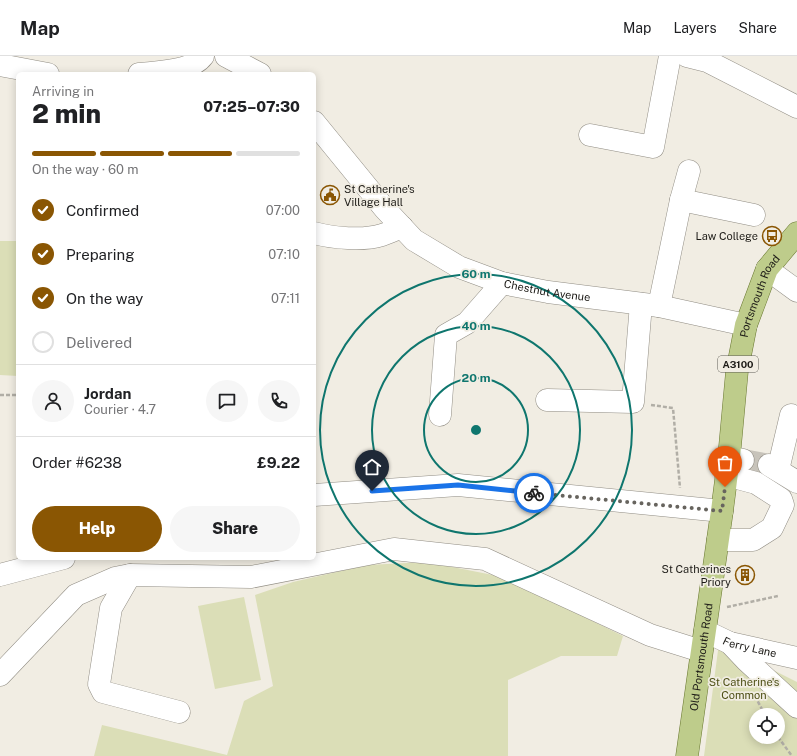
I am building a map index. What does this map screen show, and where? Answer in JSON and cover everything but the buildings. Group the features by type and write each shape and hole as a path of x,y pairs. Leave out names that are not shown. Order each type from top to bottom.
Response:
{"main road":[{"name":"Portsmouth Road","path":"722,511 732,464 737,371 746,326 767,269 797,233"},
{"name":"Old Portsmouth Road","path":"687,756 722,511"}],"street":[{"path":"153,72 182,68 200,60 203,56"},
{"path":"226,56 256,72"},
{"path":"590,135 653,147 670,56"},
{"path":"687,56 707,61 797,107"},
{"path":"0,65 37,72"},
{"name":"Chestnut Avenue","path":"316,124 386,210 414,240 459,267 502,283 548,292 650,305 746,326"},
{"path":"547,400 633,402 650,305 688,171"},
{"path":"681,200 754,216"},
{"path":"316,233 327,236 354,238 380,236 402,227"},
{"path":"767,269 797,291"},
{"path":"440,415 446,335 467,323 502,283"},
{"path":"791,415 773,468 797,482"},
{"path":"718,540 753,540 772,528 783,505 781,498 732,464"},
{"path":"316,495 458,485 722,511"},
{"name":"Ferry Lane","path":"0,675 76,595 115,578 130,575 251,577 394,549 485,559 650,635 705,631 730,642 795,654"},
{"path":"0,575 56,560"},
{"path":"130,575 111,608 99,684 103,692 179,712"},
{"path":"730,642 747,661 797,707"}],"path":[{"path":"0,395 16,395"},
{"path":"633,402 673,408 682,507"},
{"path":"705,631 778,596"},
{"path":"783,744 792,756"}],"green space":[{"path":"0,241 16,241 16,376 0,375"},
{"path":"427,562 503,577 623,636 617,656 561,656 508,680 508,756 94,756 102,725 227,755 244,701 273,686 255,595 293,582 367,565"},
{"path":"244,597 261,680 215,689 198,606"},
{"name":"St Catherine's Common","path":"719,643 797,682 797,756 704,756"}],"tunnel":[{"path":"743,460 769,465"}],"way so far":[{"path":"534,493 722,511 725,487"}],"place":[{"name":"St Catherine's Village Hall","path":"330,195"},
{"name":"Law College","path":"772,236"},
{"name":"St Catherines Priory","path":"745,575"}],"route":[{"path":"372,491 458,485 534,493"}]}
